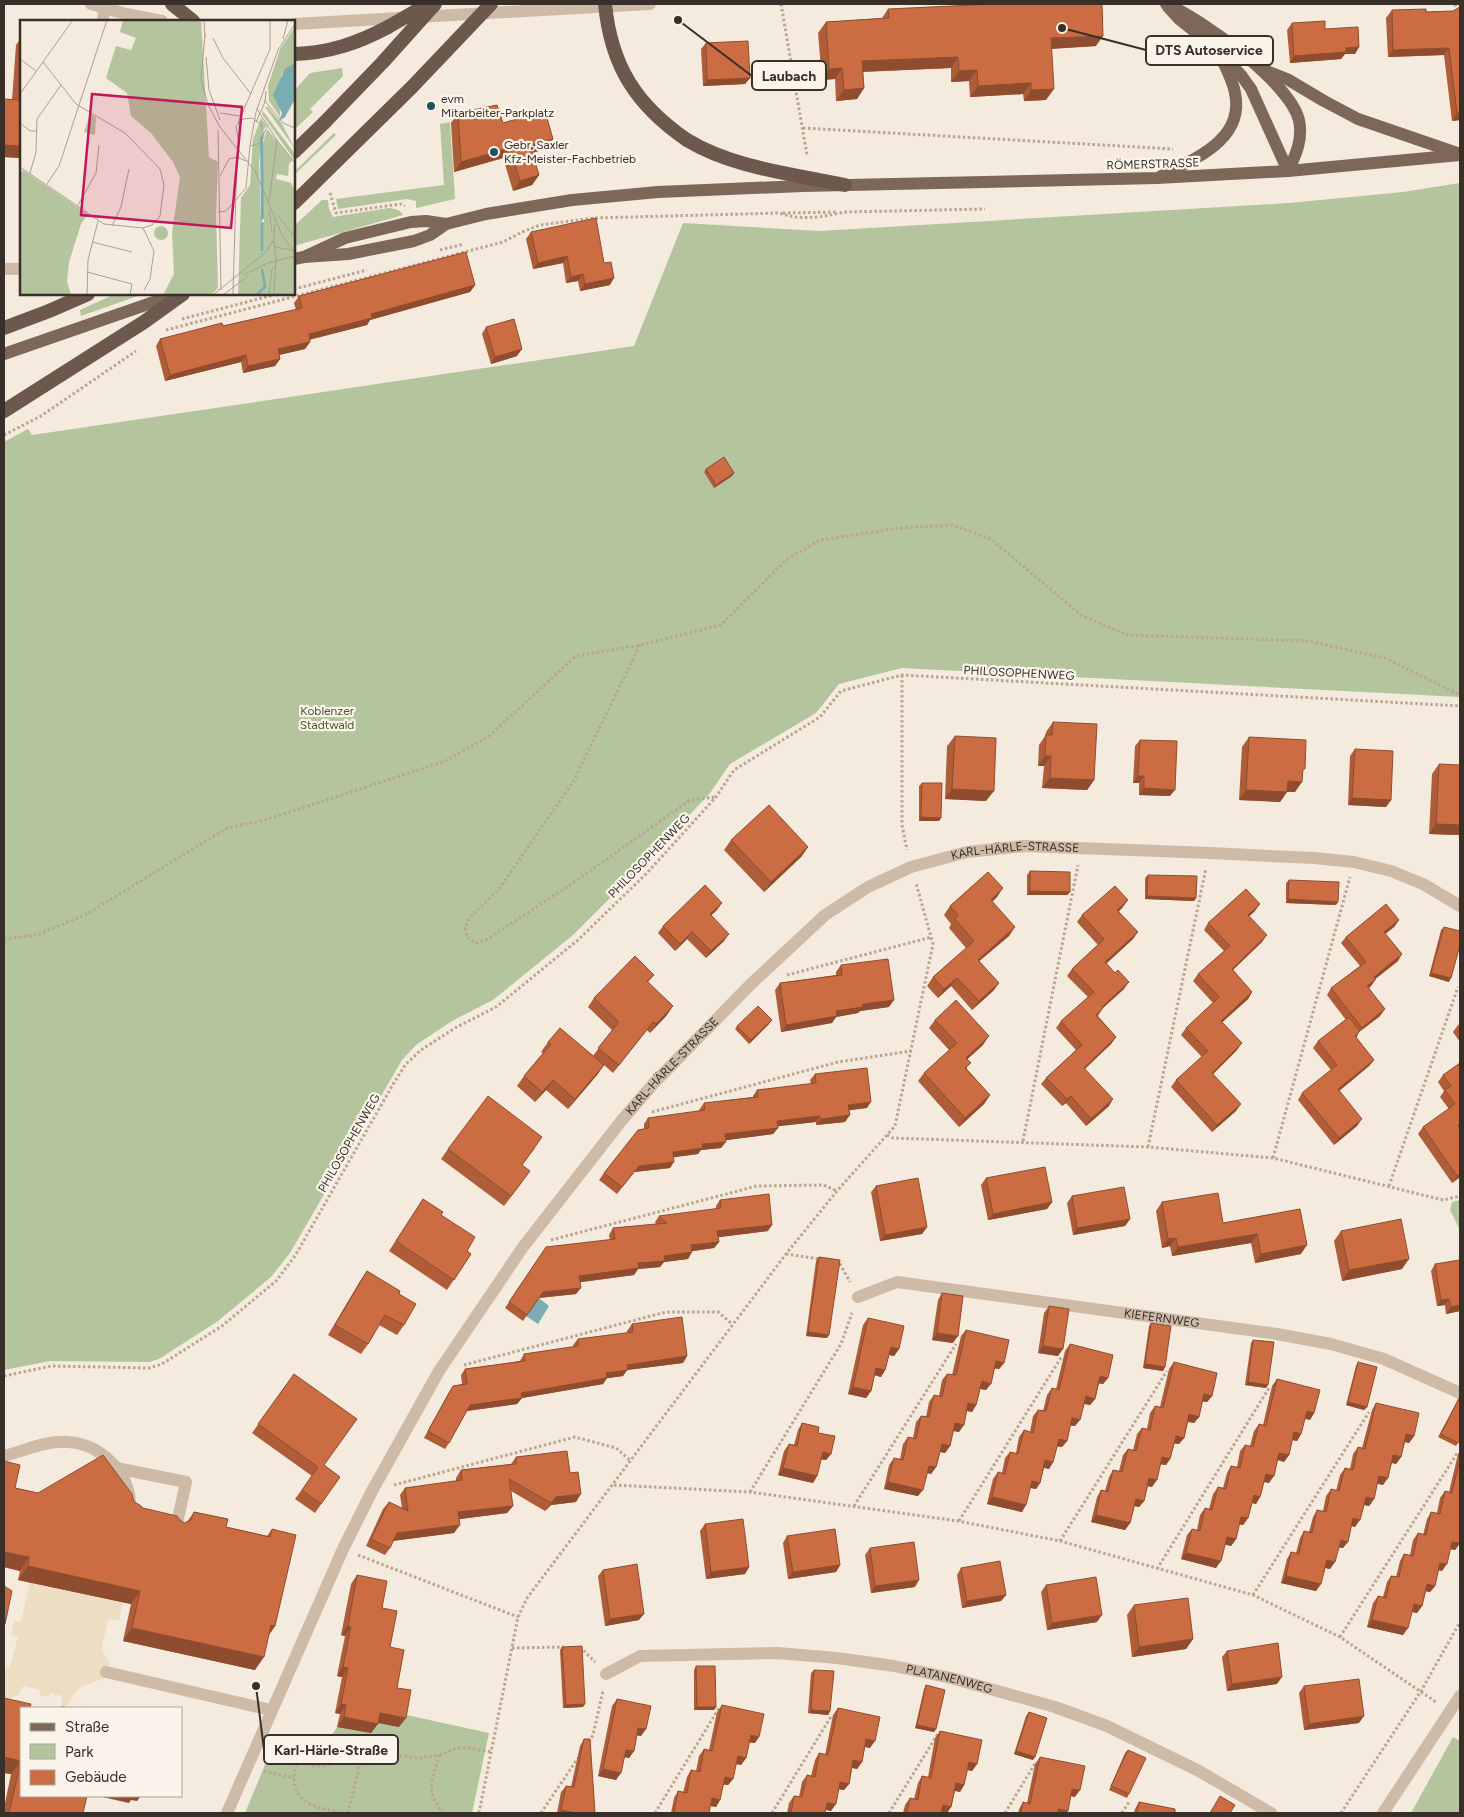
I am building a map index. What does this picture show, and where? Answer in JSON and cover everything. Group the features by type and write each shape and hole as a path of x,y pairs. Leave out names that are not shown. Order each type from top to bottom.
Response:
{"highway":[{"path":"172,4 191,20"},
{"path":"295,54 322,52 351,45 388,27 428,4"},
{"path":"295,151 382,63 435,4"},
{"path":"295,202 412,87 491,4"},
{"path":"605,4 607,24 613,49 623,73 634,92 669,128 700,148 730,160 845,186"},
{"path":"4,328 86,295"},
{"path":"4,411 144,322 182,295"}],"main road":[{"path":"1165,4 1179,20 1218,50 1233,65 1251,90 1288,172"},
{"path":"1165,4 1190,15 1270,77 1286,94 1299,119 1300,140 1288,172"},
{"path":"1156,178 1209,150 1226,136 1231,127 1236,107 1235,94 1218,50"},
{"path":"1260,69 1275,73 1358,118 1460,155"},
{"name":"RÖMERSTRASSE","path":"446,224 515,209 602,197 658,192 738,188 1156,178 1288,172 1460,155"},
{"path":"299,258 345,238 411,222 426,221 446,224"},
{"path":"299,258 348,254 414,240 430,235 446,224"},
{"path":"4,354 175,295"}],"street":[{"path":"91,4 157,20"},
{"path":"295,24 650,4"},
{"path":"103,20 104,8"},
{"path":"4,269 20,269"},
{"name":"KARL-HÄRLE-STRASSE","path":"227,1813 343,1550 372,1491 439,1371 523,1247 622,1120 654,1083 751,984 824,915 868,887 911,867 967,852 1024,846 1314,858 1354,862 1399,874 1423,884 1460,906"},
{"name":"KIEFERNWEG","path":"858,1297 897,1282 1277,1334 1331,1344 1384,1359 1460,1393"},
{"path":"4,1456 32,1448 68,1442 85,1446 99,1452 116,1468 125,1480 130,1497 131,1510"},
{"path":"116,1468 186,1482 176,1528"},
{"name":"PLATANENWEG","path":"606,1674 640,1656 778,1654 836,1658 904,1668 952,1678 1055,1707 1107,1726 1199,1770 1271,1813"},
{"path":"106,1672 271,1710"},
{"path":"1383,1813 1460,1696"}],"path":[{"path":"781,4 807,155"},
{"path":"1456,4 1456,14"},
{"path":"803,128 1175,149"},
{"path":"814,205 815,212"},
{"path":"166,330 503,242 540,225 594,218 985,209"},
{"path":"780,213 790,217 829,216 844,212"},
{"path":"182,319 273,295"},
{"path":"4,436 41,416 137,350"},
{"path":"4,939 37,935 87,914 227,828 265,820 443,762 488,737 576,656 641,644 721,625 786,560 820,540 899,528 952,525 991,538 1081,616 1127,635 1308,642 1385,658 1460,695"},
{"path":"641,644 573,782 499,888 469,918 465,928 467,937 476,943 486,940 574,883 690,800 716,797"},
{"path":"479,1813 518,1617 527,1598 786,1254 895,1126 912,1052 933,944 911,867 902,825 902,675"},
{"name":"PHILOSOPHENWEG","path":"4,1376 51,1366 149,1368 162,1364 222,1326 276,1281 295,1256 395,1080 406,1064 421,1050 455,1028 496,1006 578,940 646,874 716,797 734,770 820,717 841,691 902,675 1460,706"},
{"path":"1023,1141 1082,848"},
{"path":"1148,1147 1210,853"},
{"path":"1273,1158 1354,862"},
{"path":"779,976 932,937"},
{"path":"1389,1186 1458,987"},
{"path":"622,1120 838,1062 912,1052"},
{"path":"887,1135 893,1138 1023,1141 1148,1147 1273,1158 1443,1200 1460,1196"},
{"path":"523,1247 757,1186 824,1185 837,1192"},
{"path":"786,1254 821,1259"},
{"path":"750,1492 841,1344 858,1297 839,1262 830,1260"},
{"path":"439,1371 666,1312 718,1312 732,1324"},
{"path":"854,1506 956,1344"},
{"path":"958,1521 1062,1356"},
{"path":"1060,1541 1167,1372"},
{"path":"1157,1569 1269,1388"},
{"path":"1253,1596 1369,1412"},
{"path":"372,1491 575,1437 616,1448 631,1461"},
{"path":"1340,1636 1458,1452"},
{"path":"613,1485 750,1492 958,1521 1060,1541 1253,1596 1340,1636 1450,1712"},
{"path":"343,1550 518,1617"},
{"path":"1341,1813 1421,1691 1460,1622"},
{"path":"512,1648 580,1647 606,1674 594,1735 588,1742"},
{"path":"655,1813 720,1708"},
{"path":"772,1813 832,1715"},
{"path":"889,1813 939,1732"},
{"path":"319,1740 346,1744 350,1754 361,1760 369,1760 387,1754 418,1758 440,1754 457,1748 492,1752"},
{"path":"303,1745 294,1778 295,1788 303,1800 315,1807 344,1813"},
{"path":"541,1813 583,1750"},
{"path":"298,1762 317,1766 327,1765 350,1754"},
{"path":"440,1754 432,1777 432,1790 434,1800 441,1808 442,1813"},
{"path":"348,1813 361,1760"},
{"path":"1006,1813 1036,1762"},
{"path":"247,1767 294,1778"},
{"path":"1122,1813 1129,1802"}],"green space":[{"path":"342,68 343,76 310,109 313,112 295,129 295,90 310,73"},
{"path":"450,122 455,199 416,208 416,201 407,199 338,209 336,199 444,185 440,124"},
{"path":"334,133 336,135 295,174 295,171"},
{"name":"Koblenzer Stadtwald","path":"1460,183 1460,697 902,668 839,684 816,713 730,764 710,793 639,869 573,935 493,1000 452,1021 416,1045 402,1060 290,1253 271,1277 218,1321 159,1359 149,1362 50,1361 4,1370 4,442 28,429 32,435 634,346 683,223 819,231 1289,203 1403,192"},
{"path":"322,200 328,200 329,209 333,217 389,208 399,210 403,215 295,246 295,225"},
{"path":"113,295 140,295 81,316 80,310"},
{"path":"1460,1200 1460,1230 1450,1210 1452,1202"},
{"path":"402,1714 489,1733 472,1813 245,1813 274,1743 319,1755 337,1727 371,1733 374,1722"},
{"path":"1453,1737 1460,1741 1460,1813 1411,1813"}],"shaded area":[{"path":"30,1582 112,1600 124,1598 119,1620 109,1619 102,1644 103,1652 109,1661 105,1678 77,1690 66,1707 61,1706 62,1696 50,1693 49,1697 40,1695 40,1690 23,1686 19,1694 12,1698 4,1698 4,1667 10,1667 18,1637 11,1635 14,1621 21,1622"}],"water":[{"path":"539,1298 549,1306 538,1324 526,1316"}],"building":[{"path":"994,4 1102,4 1103,36 1051,38 1054,89 1031,90 1031,83 978,86 977,70 959,71 958,57 862,61 864,88 844,90 842,68 829,69 826,22 889,18 888,9"},
{"path":"1460,7 1460,113 1457,113 1449,48 1393,50 1392,10 1426,9 1426,12 1453,11"},
{"path":"1325,21 1325,29 1358,27 1359,47 1346,48 1346,52 1294,56 1292,23"},
{"path":"748,41 750,78 707,80 706,43"},
{"path":"20,84 20,146 4,145 4,99 19,100"},
{"name":"Gebr. Saxler Kfz-Meister-Fachbetrieb","path":"497,105 503,123 545,111 553,139 530,145 539,175 520,181 510,148 461,162 458,113"},
{"path":"596,218 604,263 611,262 614,278 585,284 583,274 571,277 567,256 538,263 531,232"},
{"path":"466,252 475,285 371,314 372,318 309,334 310,342 278,349 280,359 248,366 246,355 170,375 160,339 222,323 223,326 302,308 299,296"},
{"path":"514,319 522,349 495,357 486,327"},
{"path":"724,457 734,473 716,485 706,469"},
{"path":"1053,722 1097,724 1094,780 1050,778 1051,756 1045,756 1046,735 1052,735"},
{"path":"955,736 996,738 994,791 952,789"},
{"path":"1249,737 1306,740 1305,769 1303,769 1302,782 1288,781 1287,792 1246,790"},
{"path":"1140,740 1177,741 1175,790 1144,788 1144,776 1138,776"},
{"path":"1355,749 1393,751 1391,800 1352,798"},
{"path":"1439,764 1460,765 1460,825 1436,824"},
{"path":"922,783 942,783 941,818 921,817"},
{"path":"769,805 808,847 771,882 731,840"},
{"path":"1030,871 1070,872 1070,892 1030,891"},
{"path":"988,872 1003,888 991,900 1015,927 978,960 999,983 979,1001 957,978 944,989 933,977 974,941 955,919 958,915 950,906"},
{"path":"1148,875 1197,876 1196,898 1147,896"},
{"path":"1289,880 1339,882 1338,902 1288,899"},
{"path":"705,885 722,903 710,914 729,934 711,951 692,932 680,944 663,926"},
{"path":"1115,886 1128,900 1117,910 1138,932 1105,962 1115,973 1118,970 1129,982 1096,1015 1116,1037 1084,1068 1113,1099 1091,1119 1071,1096 1067,1099 1046,1078 1082,1045 1061,1021 1094,992 1072,969 1104,939 1082,915"},
{"path":"1246,889 1260,904 1248,915 1267,935 1232,969 1252,992 1221,1021 1242,1043 1212,1073 1241,1104 1217,1125 1176,1080 1208,1051 1186,1028 1219,997 1198,974 1230,946 1208,923"},
{"path":"1386,904 1399,920 1384,932 1402,954 1374,977 1376,979 1367,986 1385,1009 1362,1028 1331,988 1366,962 1346,937"},
{"path":"1444,927 1460,931 1460,945 1451,978 1431,973"},
{"path":"635,956 654,975 647,981 673,1006 656,1024 653,1022 619,1065 598,1048 619,1022 594,998"},
{"path":"888,959 894,1000 863,1004 863,1007 836,1011 837,1016 786,1025 780,983 842,975 841,965"},
{"path":"956,1000 989,1036 966,1058 971,1063 965,1068 990,1095 965,1118 924,1073 957,1043 935,1020"},
{"path":"758,1006 772,1020 751,1040 737,1026"},
{"path":"1349,1017 1360,1031 1355,1036 1374,1060 1338,1089 1362,1119 1339,1138 1302,1093 1337,1065 1318,1041"},
{"path":"560,1028 604,1065 575,1099 553,1080 542,1092 524,1076 551,1044 548,1042"},
{"path":"1460,1063 1460,1123 1458,1125 1460,1128 1460,1173 1457,1176 1423,1127 1455,1104 1445,1090 1451,1086 1443,1075"},
{"path":"867,1068 871,1102 848,1105 850,1115 821,1119 820,1116 777,1121 778,1128 725,1134 726,1142 702,1144 703,1148 673,1152 674,1162 639,1166 622,1187 604,1173 638,1130 649,1128 648,1118 705,1110 704,1103 758,1097 757,1090 816,1083 815,1074"},
{"path":"488,1096 542,1137 522,1165 530,1171 511,1196 448,1149"},
{"path":"1045,1167 1052,1202 993,1214 986,1178"},
{"path":"918,1178 927,1227 885,1235 876,1186"},
{"path":"1124,1187 1130,1219 1077,1228 1072,1196"},
{"path":"1218,1193 1223,1223 1300,1209 1307,1245 1261,1254 1257,1234 1178,1247 1176,1238 1168,1239 1162,1202"},
{"path":"769,1194 772,1225 717,1231 719,1242 691,1245 692,1252 664,1256 665,1261 638,1263 639,1268 579,1276 581,1288 543,1292 527,1315 509,1302 546,1247 615,1239 613,1228 667,1223 659,1216 721,1208 720,1200"},
{"path":"423,1199 443,1212 441,1215 475,1237 467,1251 471,1254 454,1280 396,1241"},
{"path":"1401,1219 1409,1259 1349,1270 1341,1231"},
{"path":"819,1257 840,1260 829,1335 808,1332"},
{"path":"1460,1260 1460,1305 1451,1307 1449,1299 1441,1300 1435,1264"},
{"path":"367,1271 400,1291 399,1294 416,1304 404,1325 385,1315 368,1344 335,1325"},
{"path":"942,1293 963,1296 958,1336 937,1333"},
{"path":"1049,1306 1069,1309 1063,1349 1043,1346"},
{"path":"682,1317 687,1356 627,1365 628,1370 606,1373 607,1378 521,1393 522,1398 470,1405 449,1443 428,1431 453,1386 467,1384 465,1369 525,1361 524,1354 578,1346 578,1339 633,1332 632,1324"},
{"path":"868,1318 904,1326 899,1349 891,1347 885,1370 876,1368 871,1391 853,1387"},
{"path":"1151,1323 1171,1326 1165,1367 1145,1364"},
{"path":"966,1330 1009,1340 1004,1363 996,1361 991,1384 982,1381 976,1405 968,1403 964,1425 955,1423 950,1446 942,1444 936,1467 929,1466 923,1490 888,1482 894,1458 903,1460 908,1437 916,1439 921,1416 929,1417 934,1395 942,1397 947,1374 956,1375"},
{"path":"1253,1340 1274,1342 1268,1385 1248,1382"},
{"path":"1070,1344 1113,1355 1108,1378 1100,1376 1095,1399 1086,1396 1080,1420 1072,1418 1067,1441 1059,1439 1053,1462 1045,1460 1040,1483 1032,1481 1026,1505 992,1497 998,1472 1005,1474 1010,1452 1018,1454 1024,1430 1033,1433 1038,1410 1046,1411 1052,1388 1059,1390"},
{"path":"1174,1362 1217,1373 1212,1396 1204,1394 1199,1417 1189,1414 1184,1438 1176,1436 1170,1459 1162,1457 1157,1480 1149,1478 1144,1501 1136,1499 1130,1523 1096,1515 1101,1490 1108,1492 1113,1470 1122,1472 1128,1449 1136,1451 1142,1428 1150,1430 1155,1406 1163,1408"},
{"path":"1358,1362 1377,1367 1367,1407 1348,1402"},
{"path":"294,1374 357,1419 324,1465 340,1477 321,1504 302,1490 318,1467 258,1424"},
{"path":"1277,1379 1320,1390 1314,1413 1307,1411 1301,1434 1294,1432 1289,1455 1279,1453 1274,1476 1266,1474 1260,1497 1254,1495 1248,1518 1241,1517 1236,1539 1227,1537 1221,1561 1186,1553 1192,1529 1200,1531 1205,1508 1212,1510 1218,1487 1226,1489 1231,1466 1240,1468 1245,1445 1253,1447 1259,1424 1266,1426"},
{"path":"1459,1398 1460,1439 1458,1443 1441,1434"},
{"path":"1376,1403 1419,1413 1414,1436 1406,1434 1401,1457 1393,1455 1388,1478 1379,1476 1374,1499 1366,1497 1360,1520 1353,1518 1348,1542 1341,1540 1335,1562 1327,1560 1321,1584 1286,1576 1291,1552 1299,1554 1304,1531 1312,1533 1317,1510 1326,1512 1331,1489 1339,1491 1345,1468 1353,1470 1358,1447 1365,1449"},
{"path":"802,1423 819,1427 818,1433 835,1436 831,1454 823,1452 817,1476 783,1468 789,1444 797,1446"},
{"path":"567,1451 570,1473 578,1472 581,1494 556,1497 551,1503 509,1479 513,1506 458,1512 460,1525 397,1533 390,1548 371,1539 389,1502 408,1511 405,1488 462,1480 461,1470 516,1464 516,1457"},
{"path":"103,1455 132,1494 134,1502 143,1508 177,1516 184,1523 191,1520 194,1512 228,1519 226,1527 270,1537 272,1529 296,1535 275,1626 271,1625 264,1657 132,1628 140,1591 28,1566 29,1557 4,1552 4,1461 20,1465 15,1488 38,1493"},
{"path":"1460,1459 1460,1543 1452,1542 1447,1564 1440,1563 1435,1586 1427,1584 1422,1606 1414,1604 1408,1628 1372,1620 1378,1596 1386,1598 1391,1576 1399,1577 1404,1554 1413,1556 1418,1533 1426,1535 1431,1512 1440,1514 1445,1491 1452,1493"},
{"path":"743,1519 749,1567 711,1572 705,1524"},
{"path":"835,1529 840,1565 793,1572 787,1536"},
{"path":"914,1542 919,1580 875,1586 870,1548"},
{"path":"1000,1561 1006,1595 967,1601 961,1568"},
{"path":"637,1564 644,1614 610,1619 603,1570"},
{"path":"357,1575 387,1581 382,1608 397,1611 390,1647 404,1650 397,1688 411,1690 406,1718 380,1713 378,1724 344,1717 346,1705 341,1704 348,1668 343,1667 351,1627 348,1626"},
{"path":"1096,1577 1102,1615 1052,1623 1046,1585"},
{"path":"4,1586 12,1591 5,1624 4,1624"},
{"path":"1188,1598 1193,1639 1139,1647 1134,1605"},
{"path":"1278,1643 1282,1677 1232,1684 1227,1651"},
{"path":"582,1646 585,1704 566,1705 562,1647"},
{"path":"696,1666 715,1666 716,1707 697,1707"},
{"path":"814,1670 834,1671 830,1711 811,1710"},
{"path":"1359,1679 1364,1716 1309,1724 1304,1686"},
{"path":"926,1685 945,1690 936,1729 917,1725"},
{"path":"4,1698 31,1704 30,1707 20,1707 20,1761 4,1757"},
{"path":"617,1699 651,1706 646,1729 638,1728 634,1751 626,1750 621,1773 603,1769"},
{"path":"722,1705 764,1714 759,1737 751,1735 746,1758 738,1756 733,1779 725,1777 720,1800 712,1798 709,1813 674,1813 678,1791 687,1793 691,1770 700,1772 704,1749 712,1751"},
{"path":"838,1708 880,1717 875,1741 866,1739 862,1762 853,1760 849,1784 840,1782 836,1804 827,1803 825,1813 791,1813 794,1796 802,1797 807,1775 815,1777 819,1753 828,1755"},
{"path":"1029,1712 1047,1718 1035,1757 1016,1751"},
{"path":"940,1731 982,1740 977,1764 969,1762 964,1785 956,1783 951,1807 943,1805 941,1813 907,1813 910,1798 918,1800 922,1776 931,1778"},
{"path":"584,1739 590,1739 595,1813 576,1813 561,1810 566,1786 574,1787"},
{"path":"1128,1750 1146,1758 1129,1794 1111,1786"},
{"path":"1040,1757 1085,1766 1080,1790 1072,1789 1068,1811 1058,1809 1058,1813 1021,1813 1023,1802 1030,1804"},
{"path":"20,1765 20,1797 87,1797 83,1813 9,1813"},
{"path":"1220,1796 1235,1805 1230,1813 1210,1813"},
{"path":"1139,1802 1175,1809 1175,1813 1137,1813"}],"place":[{"name":"Laubach","path":"678,20"},
{"name":"DTS Autoservice","path":"1062,28"},
{"name":"evm Mitarbeiter-Parkplatz","path":"431,106"},
{"name":"Gebr. Saxler Kfz-Meister-Fachbetrieb","path":"494,152"},
{"name":"Karl-Härle-Straße","path":"256,1686"}]}
